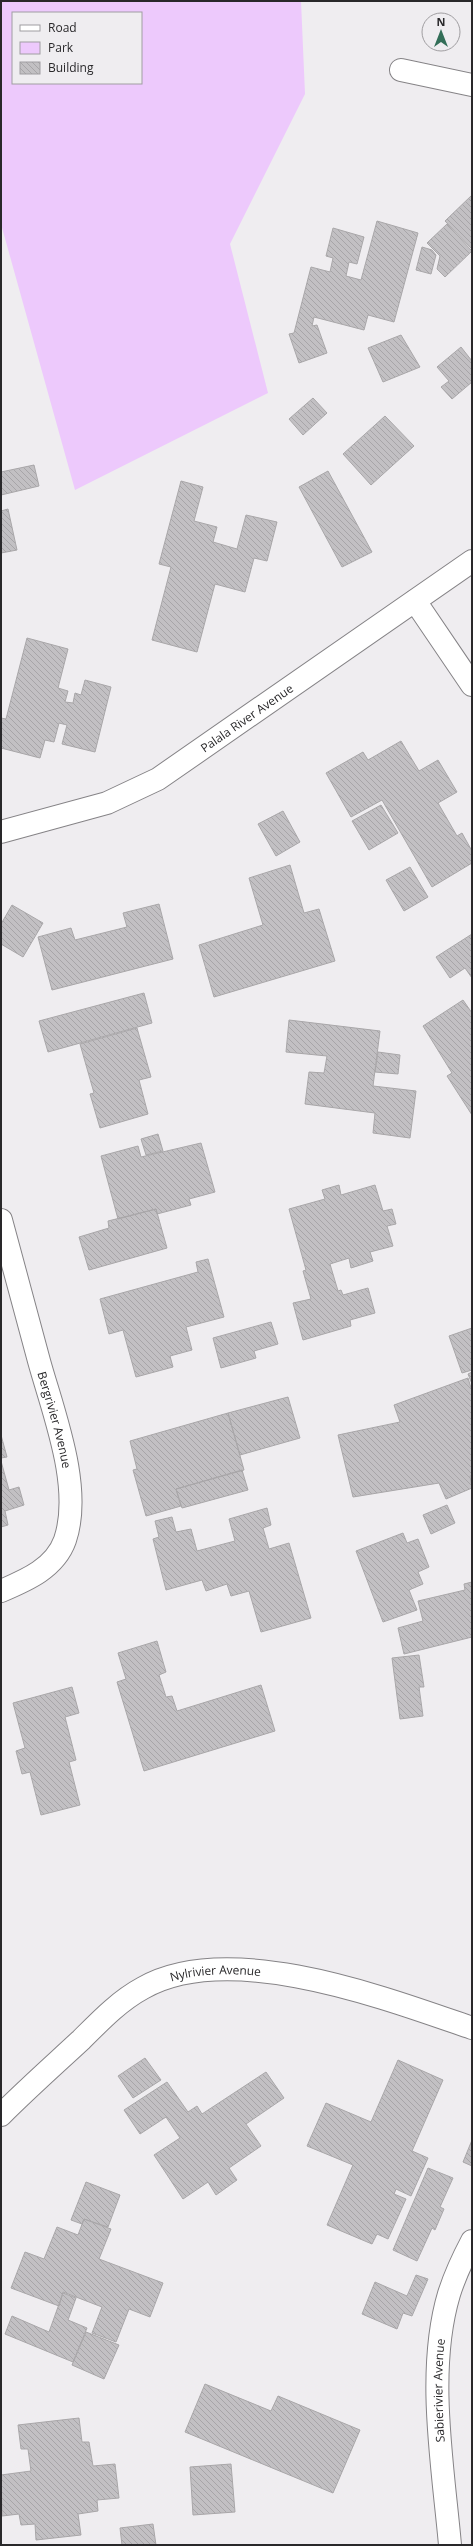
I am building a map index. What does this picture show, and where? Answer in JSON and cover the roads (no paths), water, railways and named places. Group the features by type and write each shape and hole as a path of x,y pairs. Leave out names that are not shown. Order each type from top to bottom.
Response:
{"street":[{"path":"401,70 472,85"},
{"name":"Palala River Avenue","path":"1,832 107,803 158,779 472,561"},
{"path":"415,601 472,685"},
{"name":"Bergrivier Avenue","path":"1,1220 66,1461 69,1514 64,1540 50,1565 25,1582 1,1591"},
{"name":"Nylrivier Avenue","path":"1,2115 112,2010 144,1987 173,1976 219,1968 308,1979 391,2000 472,2028"},
{"name":"Sabierivier Avenue","path":"450,2545 441,2445 438,2370 449,2295 472,2241"}]}
